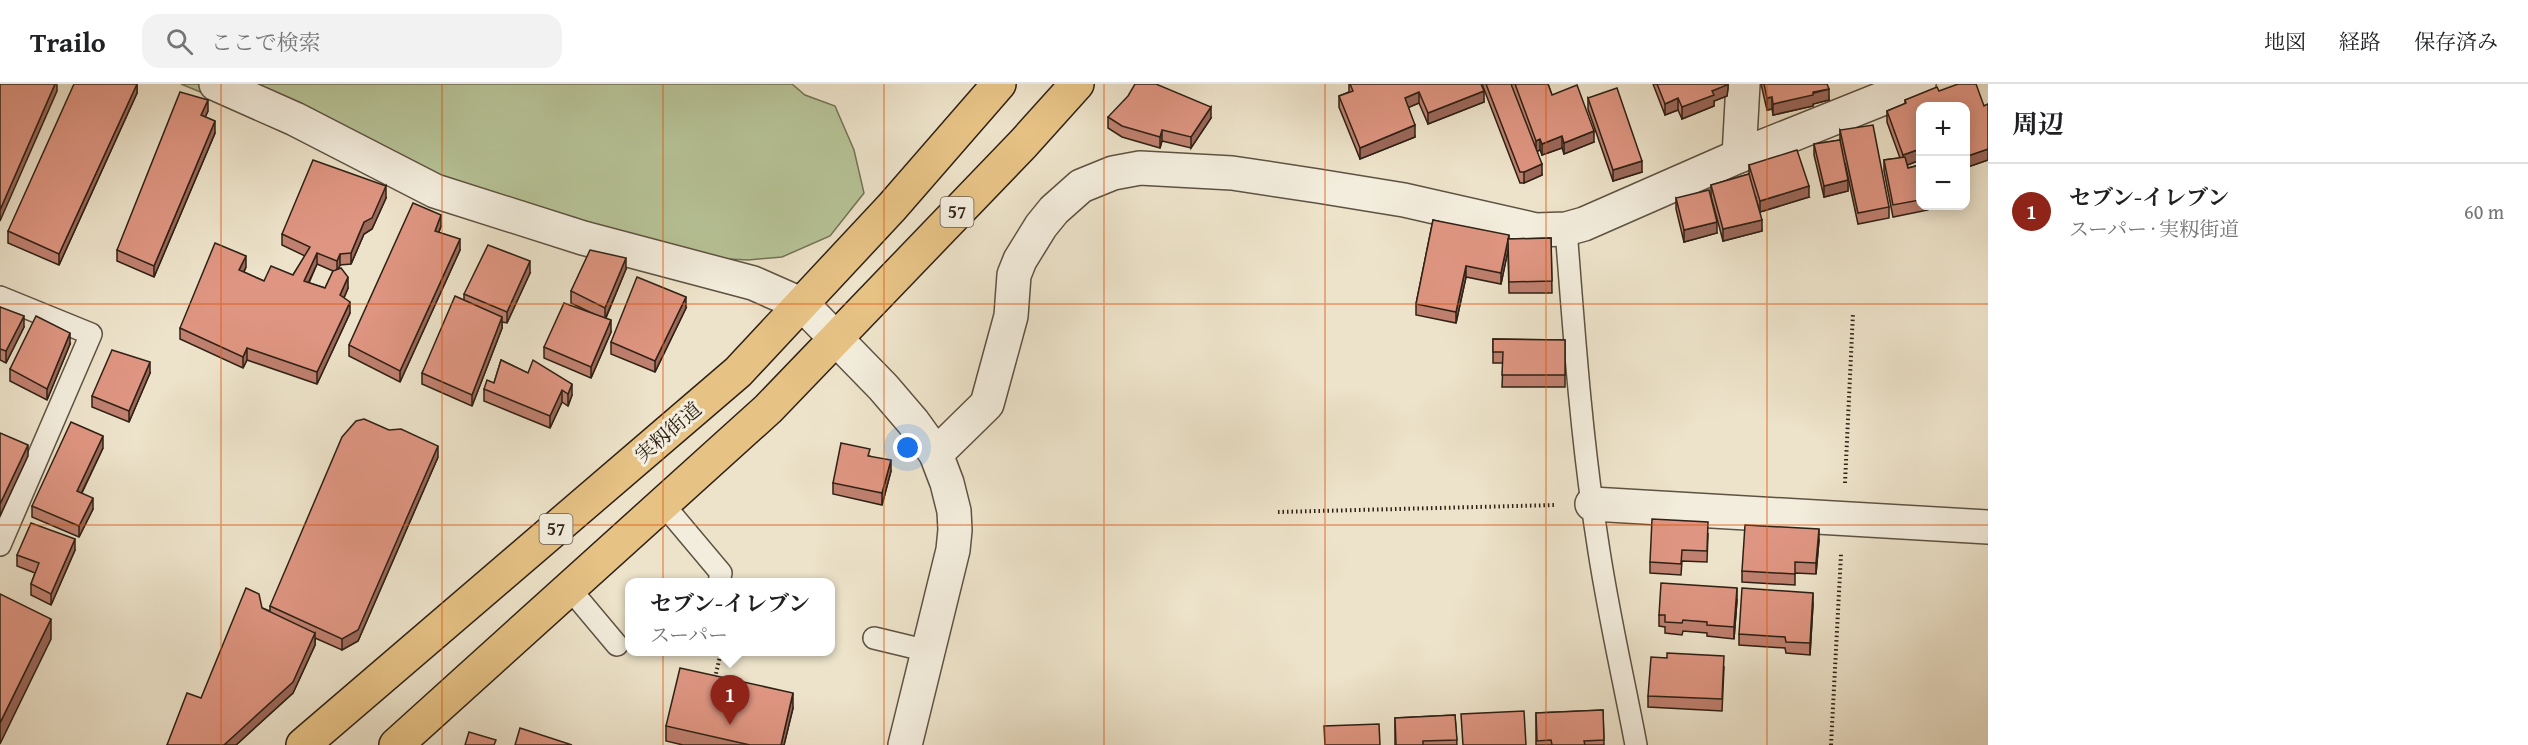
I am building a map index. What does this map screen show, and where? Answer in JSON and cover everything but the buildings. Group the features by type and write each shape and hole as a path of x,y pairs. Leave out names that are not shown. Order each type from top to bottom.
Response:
{"main road":[{"name":"実籾街道","path":"303,745 738,372 892,207 999,84"},
{"name":"57","path":"396,745 768,410 1023,144 1077,84"}],"street":[{"path":"216,84 295,119 435,191 583,238 753,283 803,304 905,413 936,454 947,483 956,530 953,550 905,745"},
{"path":"1739,156 1743,84"},
{"path":"936,454 987,404 1011,316 1011,290 1020,260 1054,210 1081,186 1097,178 1126,169 1140,168 1232,172 1404,200 1536,230 1566,228 1584,224 1739,156 1919,84"},
{"path":"1592,504 1988,527"}],"lane":[{"path":"1566,228 1579,391 1592,504 1616,651 1636,745"},
{"path":"0,297 91,334 0,545"},
{"path":"663,504 721,573 720,578"},
{"path":"570,589 617,645"},
{"path":"874,638 928,651"}],"path":[{"path":"1830,745 1853,314"},
{"path":"1278,512 1592,504"},
{"path":"714,681 720,656"}],"green space":[{"path":"181,84 792,84 805,95 835,106 854,150 864,193 830,236 782,257 748,260 602,252 431,187"}],"place":[{"name":"セブン-イレブン","path":"730,725"}]}
